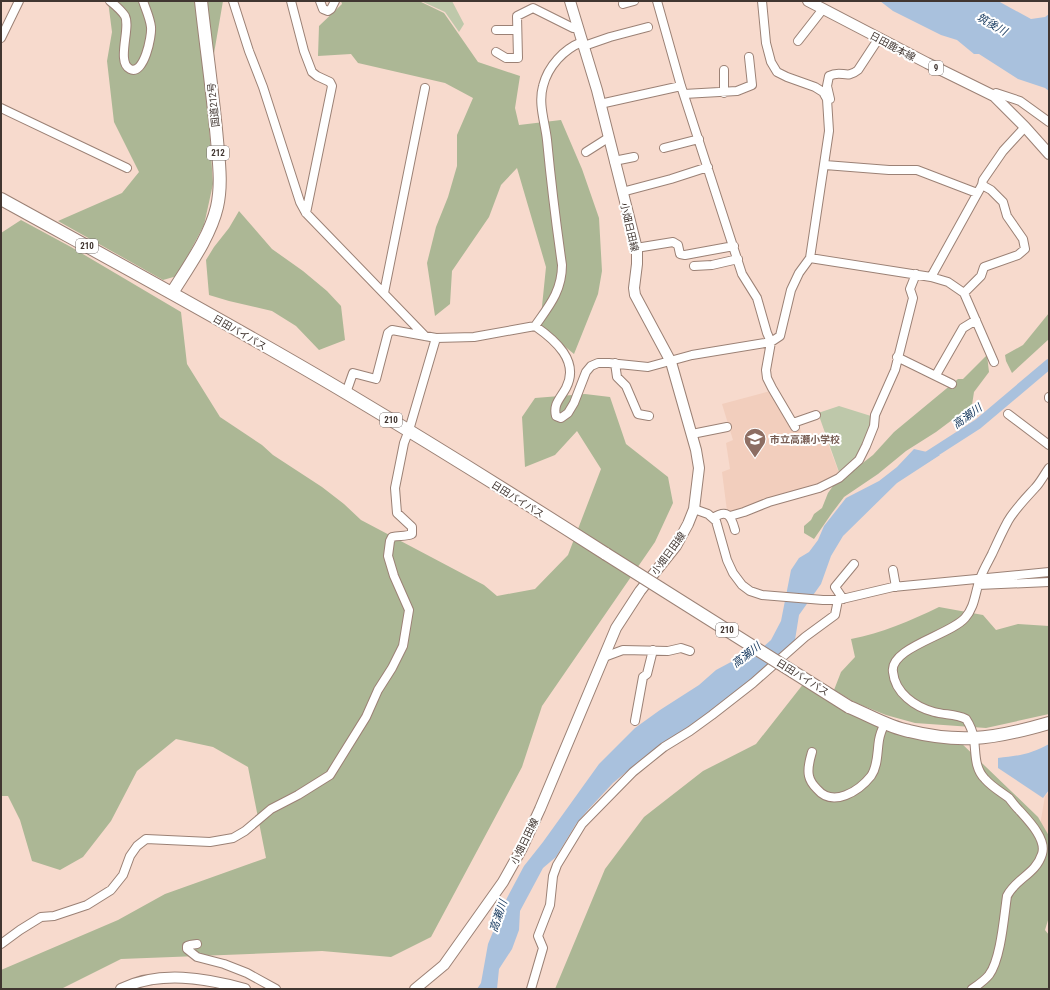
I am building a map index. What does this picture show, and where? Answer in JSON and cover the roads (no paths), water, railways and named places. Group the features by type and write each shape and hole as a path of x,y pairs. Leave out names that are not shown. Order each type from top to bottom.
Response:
{"highway":[{"name":"国道212号","path":"172,293 212,225 219,194 220,180 214,114 201,1"},
{"name":"日田バイパス","path":"1,199 172,293 409,430 849,707 884,723 909,731 953,738 974,738 1026,729 1049,723"}],"main road":[{"name":"小畑日田線","path":"415,989 444,965 503,882 522,848 540,809 616,628 640,591 676,546 694,509 699,468 696,450 671,362 635,295 634,280 637,264 636,248 600,104 570,1"},
{"name":"日田鹿本線","path":"808,1 994,96 1049,154"},
{"path":"121,989 133,984 161,978 208,980 245,989"}],"street":[{"path":"1,38 19,1"},
{"path":"110,1 119,8 125,17 127,26 124,53 126,64 130,69 134,70 141,65 150,42 151,29 143,1"},
{"path":"233,1 300,202 306,213 425,336"},
{"path":"291,1 304,51 312,72 330,82 332,86 306,213"},
{"path":"320,1 323,10 328,11 331,9 335,1"},
{"path":"623,4 634,1"},
{"path":"657,1 683,90 742,274 757,298 771,342 767,363 768,378 772,388 794,425 816,415"},
{"path":"762,1 766,43 771,62 777,72 815,87 823,92 827,99 829,124"},
{"path":"496,52 506,58 518,58 516,16 533,8 573,28 578,28"},
{"path":"798,42 823,9"},
{"path":"346,393 353,373 376,379 388,333 392,330 436,338 474,337 534,326 552,302 558,291 562,276 562,265 540,101 543,85 548,72 566,51 583,44 648,27"},
{"path":"496,30 517,30"},
{"path":"534,326 549,336 566,356 570,370 569,378 566,388 556,403 554,410 556,416 561,418 568,414 574,403 586,372 591,366 598,363 615,363 648,367 671,362 692,355 771,342 780,336 791,290 799,273 810,258 829,131 830,99 827,86 829,76 837,73 853,74 858,70 879,38"},
{"path":"600,104 683,90 724,93 737,91 752,85 749,57"},
{"path":"724,70 724,93"},
{"path":"384,293 425,88"},
{"path":"996,93 1020,101 1049,122"},
{"path":"1,108 127,168"},
{"path":"931,276 982,185 983,180 1003,151 1025,127"},
{"path":"586,152 608,138"},
{"path":"664,148 699,139"},
{"path":"614,161 634,157"},
{"path":"825,165 889,170 917,170 977,194"},
{"path":"622,192 708,167"},
{"path":"964,293 981,276 984,267 1018,254 1025,249 1023,238 1007,216 1003,202 991,190 982,185"},
{"path":"636,248 673,242 678,245 680,254 685,255 734,246"},
{"path":"810,258 931,276 948,282 964,293 994,362"},
{"path":"694,266 712,265 738,259"},
{"path":"730,516 769,502 819,488 838,478 858,460 866,446 874,426 875,415 895,370 897,357 913,298 910,289 916,274"},
{"path":"936,375 963,328 976,320"},
{"path":"1,944 41,917 54,916 87,905 111,890 123,875 130,856 137,846 146,839 210,842 233,838 245,831 271,809 298,795 330,775 366,718 378,690 392,668 403,646 409,610 394,576 388,556 392,537 398,535 404,537 412,534 412,527 397,513 395,488 404,443 436,338"},
{"path":"897,357 952,384"},
{"path":"615,363 617,377 626,386 638,414 649,416"},
{"path":"1008,414 1049,445"},
{"path":"692,434 727,427"},
{"path":"972,989 989,976 994,967 1002,937 1007,896 1010,890 1033,870 1039,861 1043,849 1039,836 1026,818 1009,799 994,788 980,774 976,760 974,738 966,719 960,716 927,710 905,696 898,688 892,670 894,662 900,655 910,648 960,624 967,616 972,606 979,582 1008,521 1049,468"},
{"path":"694,509 708,514 716,522 727,560 733,573 742,585 750,591 762,595 782,598 824,600 841,599 896,587 979,582 1049,582"},
{"path":"713,518 725,513 730,516 735,530"},
{"path":"531,989 543,948 538,936 550,905 553,876 557,865 582,824 633,772 664,747 712,715 753,683 806,637 835,615 841,599 835,587 854,564"},
{"path":"893,570 896,587"},
{"path":"979,582 1049,572"},
{"path":"604,657 623,650 668,651 681,648 690,651"},
{"path":"635,721 643,677 647,674 653,650"},
{"path":"812,752 809,764 809,775 811,782 822,794 831,797 847,795 857,790 873,774 879,738 884,723"},
{"path":"197,944 190,944 187,946 187,950 198,957 224,964 247,973 276,989"}],"water":[{"name":"筑後川","path":"880,1 998,1 1031,19 1045,17 1049,14 1049,91 1045,88 1018,79 979,54 974,54 957,40 941,35 893,11"},
{"path":"914,449 940,455 897,483 843,536 831,556 821,584 799,615 795,640 769,665 727,700 643,758 613,783 587,811 576,824 556,857 543,868 520,911 519,930 512,949 499,969 497,989 477,989 481,983 488,944 507,898 524,866 599,764 635,728 699,685 716,670 731,662 745,663 771,640 781,621 791,570 799,558 809,552 818,540 824,526 846,498 879,481 897,467"},
{"path":"1049,744 1049,790 1043,798 998,768 998,758 1024,754"}],"waterway":[{"name":"高瀬川","path":"922,460 978,424 1049,364"}],"place":[{"name":"市立高瀬小学校","path":"755,458"}]}
